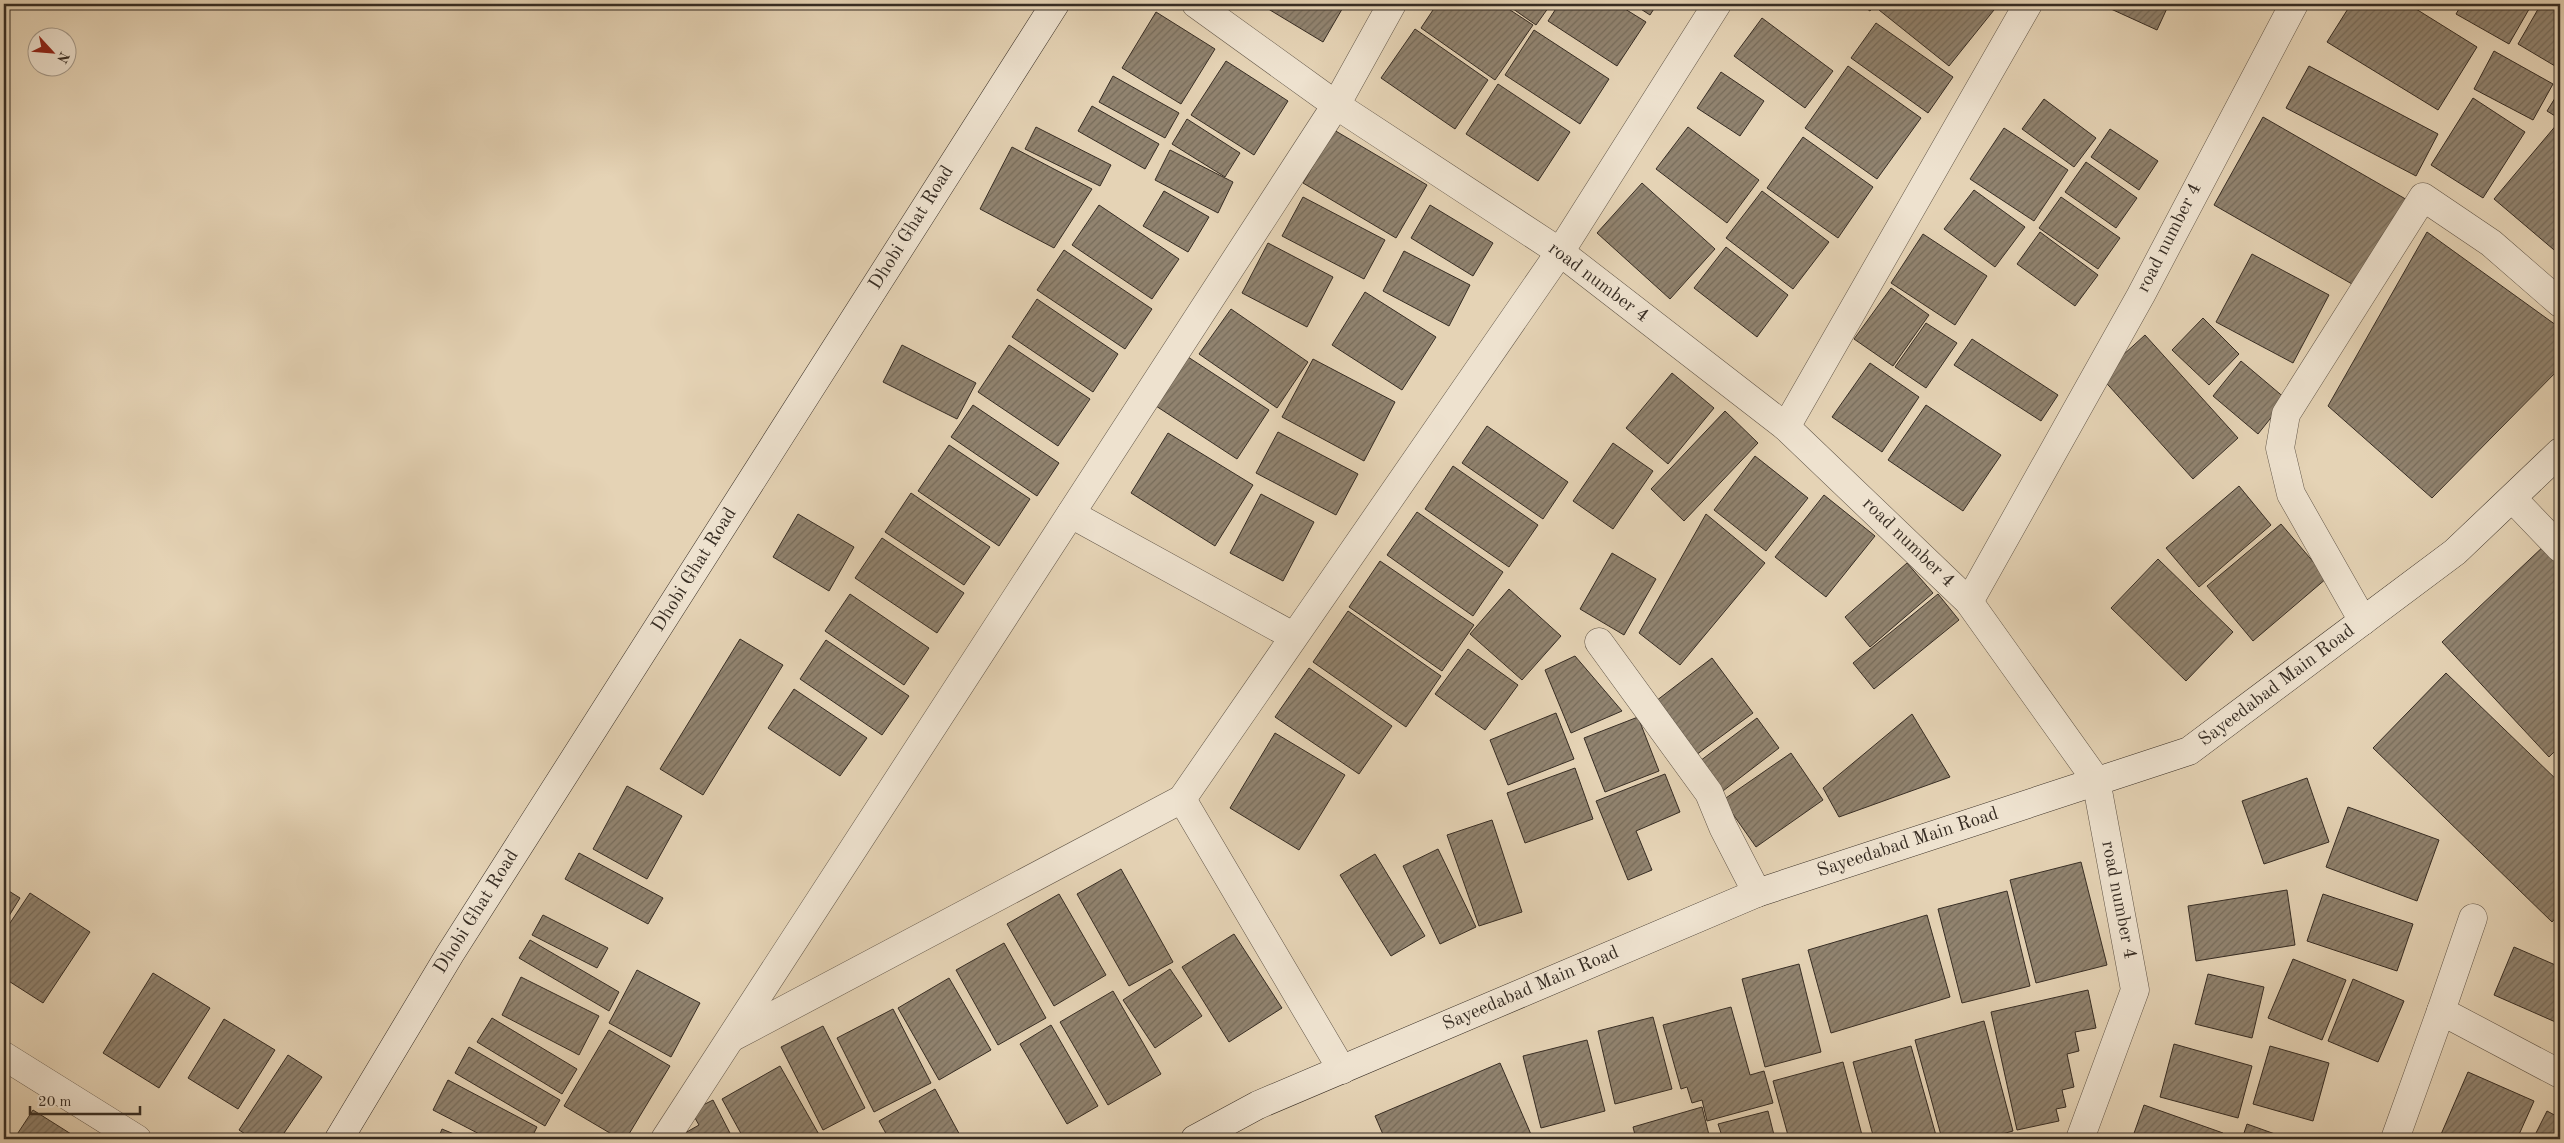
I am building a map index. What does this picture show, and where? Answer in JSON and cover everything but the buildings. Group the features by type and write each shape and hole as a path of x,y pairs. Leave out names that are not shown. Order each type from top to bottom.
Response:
{"street":[{"name":"Dhobi Ghat Road","path":"339,1139 450,954 1055,4"},
{"name":"road number 4","path":"1196,4 1336,105 1560,252 1786,427 1969,602 2096,780 2135,990 2080,1139"},
{"path":"665,1139 733,1037 1336,105 1392,4"},
{"path":"733,1037 1182,799 1560,252 1718,4"},
{"path":"1786,427 2028,4"},
{"name":"road number 4","path":"1969,602 2141,295 2294,4"},
{"path":"2363,621 2291,494 2280,448 2286,414 2423,197 2491,243 2560,303"},
{"name":"Sayeedabad Main Road","path":"1195,1139 1258,1105 1757,893 2189,751 2455,552 2513,499 2560,452"},
{"path":"2513,499 2560,548"},
{"path":"1071,514 1293,636"},
{"path":"1599,642 1709,793 1723,827 1757,893"},
{"path":"1182,799 1342,1070"},
{"path":"2395,1139 2473,918"},
{"path":"2441,1011 2560,1074"},
{"path":"7,1066 137,1139"}]}
